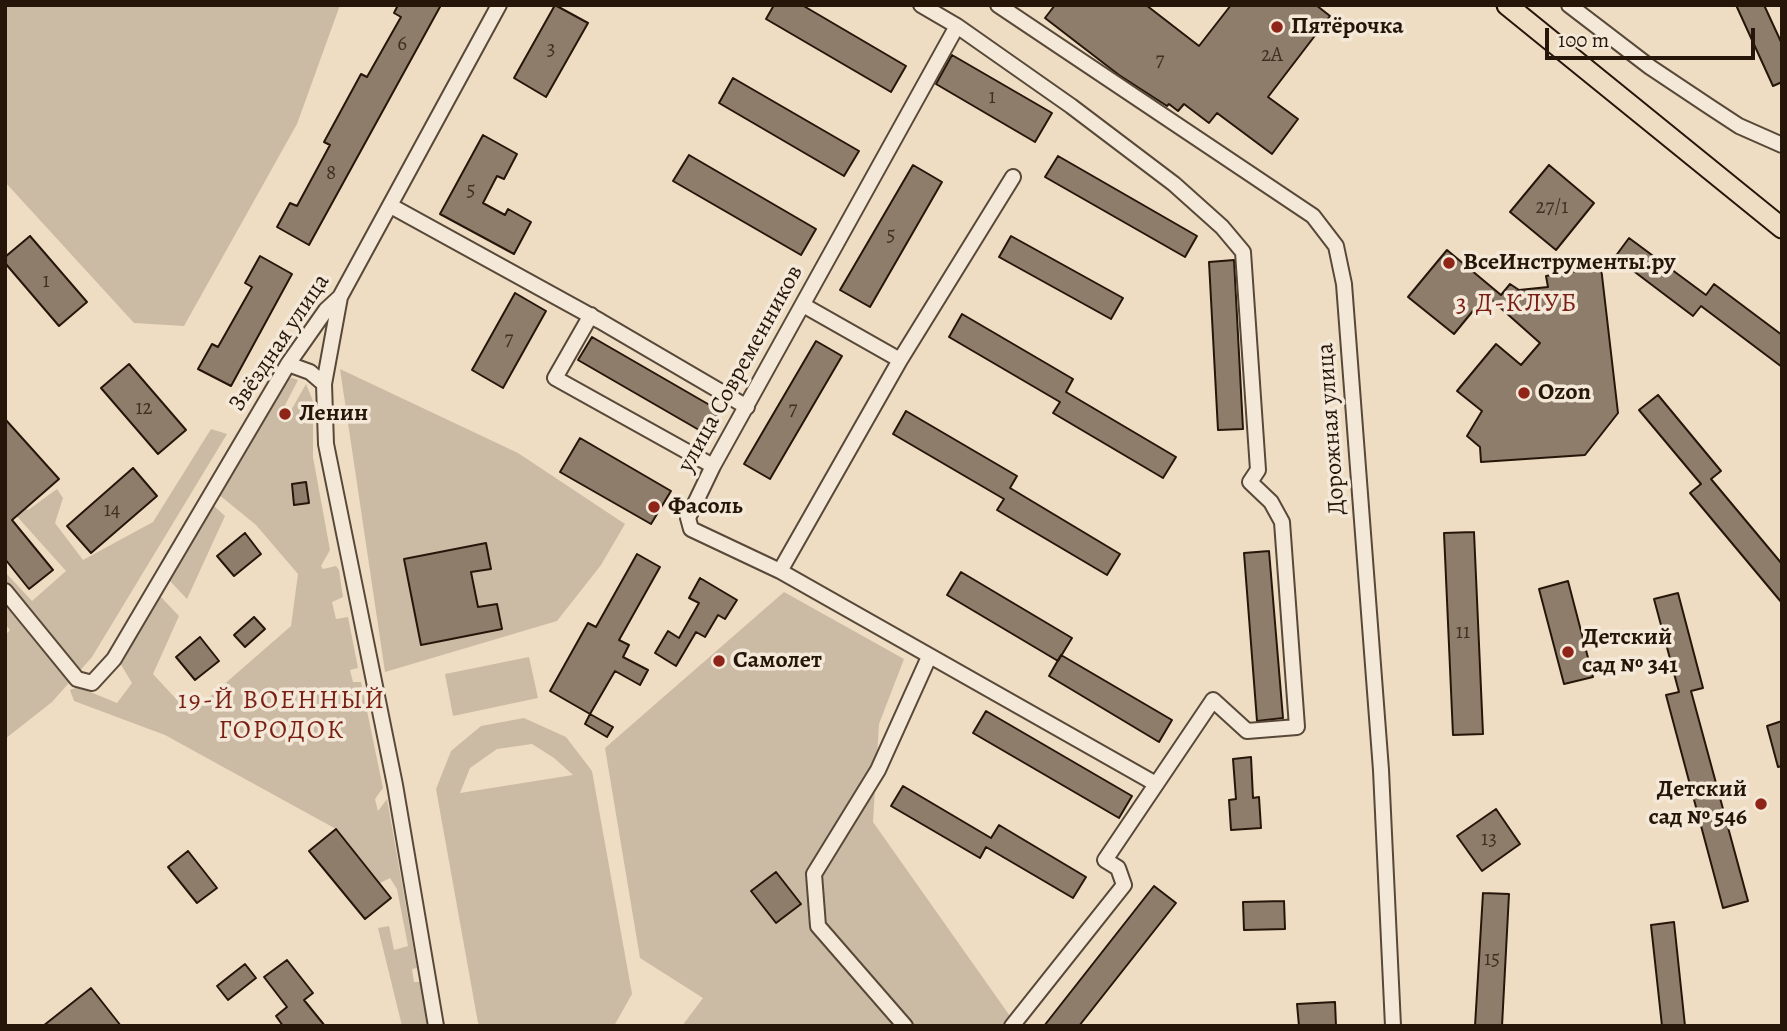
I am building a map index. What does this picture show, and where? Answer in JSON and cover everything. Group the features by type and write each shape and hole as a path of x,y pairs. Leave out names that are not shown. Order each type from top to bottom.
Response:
{"main road":[{"path":"1507,5 1782,228"}],"street":[{"name":"Звёздная улица","path":"5,591 77,679 92,683 114,659 288,364 326,310 340,297 499,5"},
{"path":"921,5 957,26 1072,106 1174,184 1222,227 1244,252 1258,470 1250,482 1271,502 1282,522 1297,727 1247,731 1213,700 1105,860 1118,868 1124,885 1012,1026"},
{"name":"Дорожная улица","path":"998,5 1313,215 1336,246 1344,284 1381,770 1393,1026"},
{"path":"1569,5 1710,107 1739,126 1782,145"},
{"name":"улица Современников","path":"957,26 713,466 688,518 691,530 780,571 1156,784"},
{"path":"780,571 900,360 1013,177"},
{"path":"391,206 591,315 747,407"},
{"path":"340,297 324,384 328,457 394,785 436,1026"},
{"path":"803,305 900,360"},
{"path":"591,315 555,378 713,466"},
{"path":"288,364 310,373 324,384"},
{"path":"905,1026 818,926 814,874 878,770 929,657"}],"shaded area":[{"path":"5,5 340,5 297,124 184,326 134,323 5,182"},
{"path":"340,369 518,453 625,524 601,565 557,621 385,672"},
{"path":"292,378 298,380 279,417 285,421 306,384 313,401 313,457 330,550 321,566 323,569 336,566 339,570 343,597 332,602 336,619 348,617 358,668 350,670 353,682 361,682 383,788 375,799 378,811 387,799 417,968 412,969 414,982 420,982 429,1026 402,1026 378,928 389,926 394,950 408,946 397,889 390,878 380,883 336,829 165,735 74,701 70,690 78,687 117,703 132,683 120,663 160,596 179,616 153,674 190,714 291,626 298,574 256,525 218,494 283,381"},
{"path":"211,429 227,434 92,657 52,702 5,739 5,635 10,630 5,624 5,572 32,601 66,571 5,503 5,497 28,510 57,489 63,498 55,523 83,560 153,522"},
{"path":"213,505 225,516 187,599 169,580"},
{"path":"784,592 904,659 879,724 873,822 1017,1026 682,1026 703,998 640,958 605,748"},
{"path":"529,657 538,698 453,716 445,674"},
{"path":"524,718 566,737 592,771 632,994 614,1026 482,1026 478,1023 436,789 451,751 481,726","holes":["532,744 554,758 573,775 460,793 470,768 497,749"]}],"building":[{"path":"398,5 441,5 309,245 277,227 290,203 297,206 330,145 324,142 361,74 367,77 401,17 394,13"},
{"path":"555,5 588,23 546,97 514,78"},
{"path":"774,5 802,5 906,66 891,92 766,19"},
{"path":"1055,5 1146,5 1199,46 1231,5 1316,5 1330,16 1268,97 1298,119 1272,154 1217,113 1209,123 1184,104 1178,111 1119,75 1045,18"},
{"path":"1736,5 1764,5 1782,44 1782,82 1773,86"},
{"path":"952,55 1052,113 1035,142 936,84"},
{"path":"733,78 859,151 844,176 719,103"},
{"path":"483,135 517,154 504,179 497,176 483,203 505,215 508,209 531,222 514,254 440,214"},
{"path":"689,155 816,229 801,255 673,181"},
{"path":"1058,156 1197,236 1185,257 1045,177"},
{"path":"913,165 942,182 870,307 840,290"},
{"path":"1549,165 1594,203 1556,250 1510,212"},
{"path":"30,236 87,302 59,326 5,263 5,257"},
{"path":"1011,236 1123,298 1111,319 999,257"},
{"path":"1629,238 1706,295 1714,284 1782,335 1782,367 1701,306 1693,316 1615,257"},
{"path":"1447,250 1501,295 1510,284 1519,290 1548,287 1546,276 1601,267 1618,413 1585,455 1481,462 1480,447 1467,436 1482,411 1457,391 1496,344 1521,365 1540,343 1486,295 1454,334 1408,297"},
{"path":"260,256 292,274 231,386 198,369 212,344 218,347 252,287 245,283"},
{"path":"1234,260 1243,429 1218,430 1209,262"},
{"path":"515,293 546,311 503,388 472,370"},
{"path":"962,314 1073,379 1066,392 1176,457 1163,478 1053,413 1060,402 949,337"},
{"path":"592,337 720,411 706,434 578,360"},
{"path":"816,341 842,356 770,479 744,464"},
{"path":"129,364 186,430 158,454 101,388"},
{"path":"1658,395 1721,471 1711,479 1782,564 1782,603 1690,493 1701,484 1639,410"},
{"path":"906,411 1017,476 1010,488 1120,554 1107,575 997,510 1004,499 893,434"},
{"path":"5,419 59,479 12,520 53,570 29,589 5,559"},
{"path":"580,438 671,491 651,524 560,472"},
{"path":"133,468 157,496 91,553 67,526"},
{"path":"306,482 309,503 294,505 292,484"},
{"path":"1474,532 1483,734 1453,735 1444,533"},
{"path":"245,533 261,554 234,576 217,556"},
{"path":"486,543 491,569 471,572 478,607 497,604 502,629 421,645 404,559"},
{"path":"1269,551 1283,718 1257,721 1244,553"},
{"path":"637,554 660,567 619,640 629,645 623,657 648,670 640,685 615,671 590,714 550,691 588,623 596,627"},
{"path":"961,572 1072,638 1058,661 947,595"},
{"path":"700,578 737,600 725,619 718,615 705,637 696,632 676,666 655,653 668,631 679,638 699,603 689,598"},
{"path":"1568,581 1593,677 1564,684 1539,589"},
{"path":"1678,593 1703,688 1691,691 1748,901 1723,908 1666,695 1679,692 1654,599"},
{"path":"254,617 265,629 245,647 234,635"},
{"path":"200,637 219,661 195,680 176,657"},
{"path":"1061,655 1172,720 1159,742 1049,676"},
{"path":"986,711 1132,796 1119,818 973,733"},
{"path":"590,714 613,727 607,737 585,724"},
{"path":"1782,721 1782,766 1778,767 1767,726"},
{"path":"1251,757 1253,798 1259,797 1261,828 1231,830 1229,800 1236,799 1233,759"},
{"path":"903,786 991,838 999,825 1086,877 1073,898 986,847 980,858 891,806"},
{"path":"1496,809 1520,844 1482,871 1457,836"},
{"path":"336,829 391,898 365,919 309,851"},
{"path":"188,851 217,888 197,903 168,867"},
{"path":"776,872 801,904 776,923 751,891"},
{"path":"1154,886 1176,903 1079,1026 1044,1026"},
{"path":"1483,893 1509,894 1502,1026 1475,1026"},
{"path":"1284,901 1285,929 1244,930 1243,902"},
{"path":"1674,922 1685,1026 1662,1026 1651,925"},
{"path":"287,960 313,993 304,1000 325,1026 283,1026 276,1016 287,1007 264,977"},
{"path":"245,964 256,978 228,1000 217,986"},
{"path":"91,988 121,1026 43,1026"},
{"path":"1335,1002 1336,1026 1299,1026 1297,1004"}],"place":[{"name":"Пятёрочка","path":"1277,27"},
{"name":"ВсеИнструменты.ру","path":"1449,263"},
{"name":"Ozon","path":"1524,393"},
{"name":"Ленин","path":"285,414"},
{"name":"Фасоль","path":"654,507"},
{"name":"Детский сад № 341","path":"1568,652"},
{"name":"Самолет","path":"719,661"},
{"name":"Детский сад № 546","path":"1761,804"}],"district":[{"name":"3 Д-КЛУБ","path":"1517,305"},
{"name":"19-Й ВОЕННЫЙ ГОРОДОК","path":"282,717"}]}
